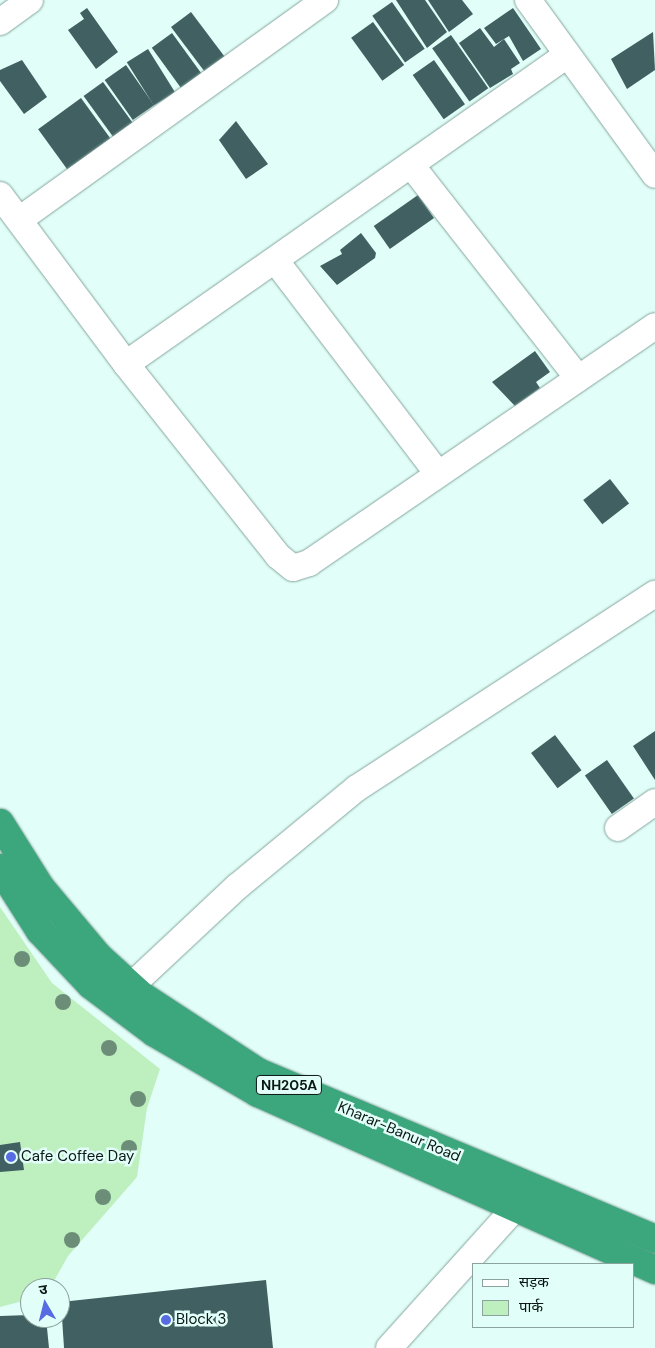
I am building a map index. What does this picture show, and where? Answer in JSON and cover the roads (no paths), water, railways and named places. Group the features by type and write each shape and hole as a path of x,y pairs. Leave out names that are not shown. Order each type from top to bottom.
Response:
{"highway":[{"name":"Kharar-Banur Road","path":"0,823 40,888 98,956 131,986 258,1072 655,1239"},
{"name":"Kharar-Banur Road","path":"0,868 40,931 91,985 155,1033 258,1093 517,1206 655,1270"}],"street":[{"path":"0,22 30,0"},
{"path":"19,220 325,0"},
{"path":"528,0 655,175"},
{"path":"126,364 567,55"},
{"path":"411,165 578,378"},
{"path":"0,195 126,364 278,556 292,568 309,563 655,326"},
{"path":"276,260 438,474"},
{"path":"131,986 238,886 358,788 655,594"},
{"path":"618,828 655,802"},
{"path":"389,1348 517,1206"}],"place":[{"name":"Cafe Coffee Day","path":"11,1157"},
{"name":"Block 3","path":"166,1320"}]}
